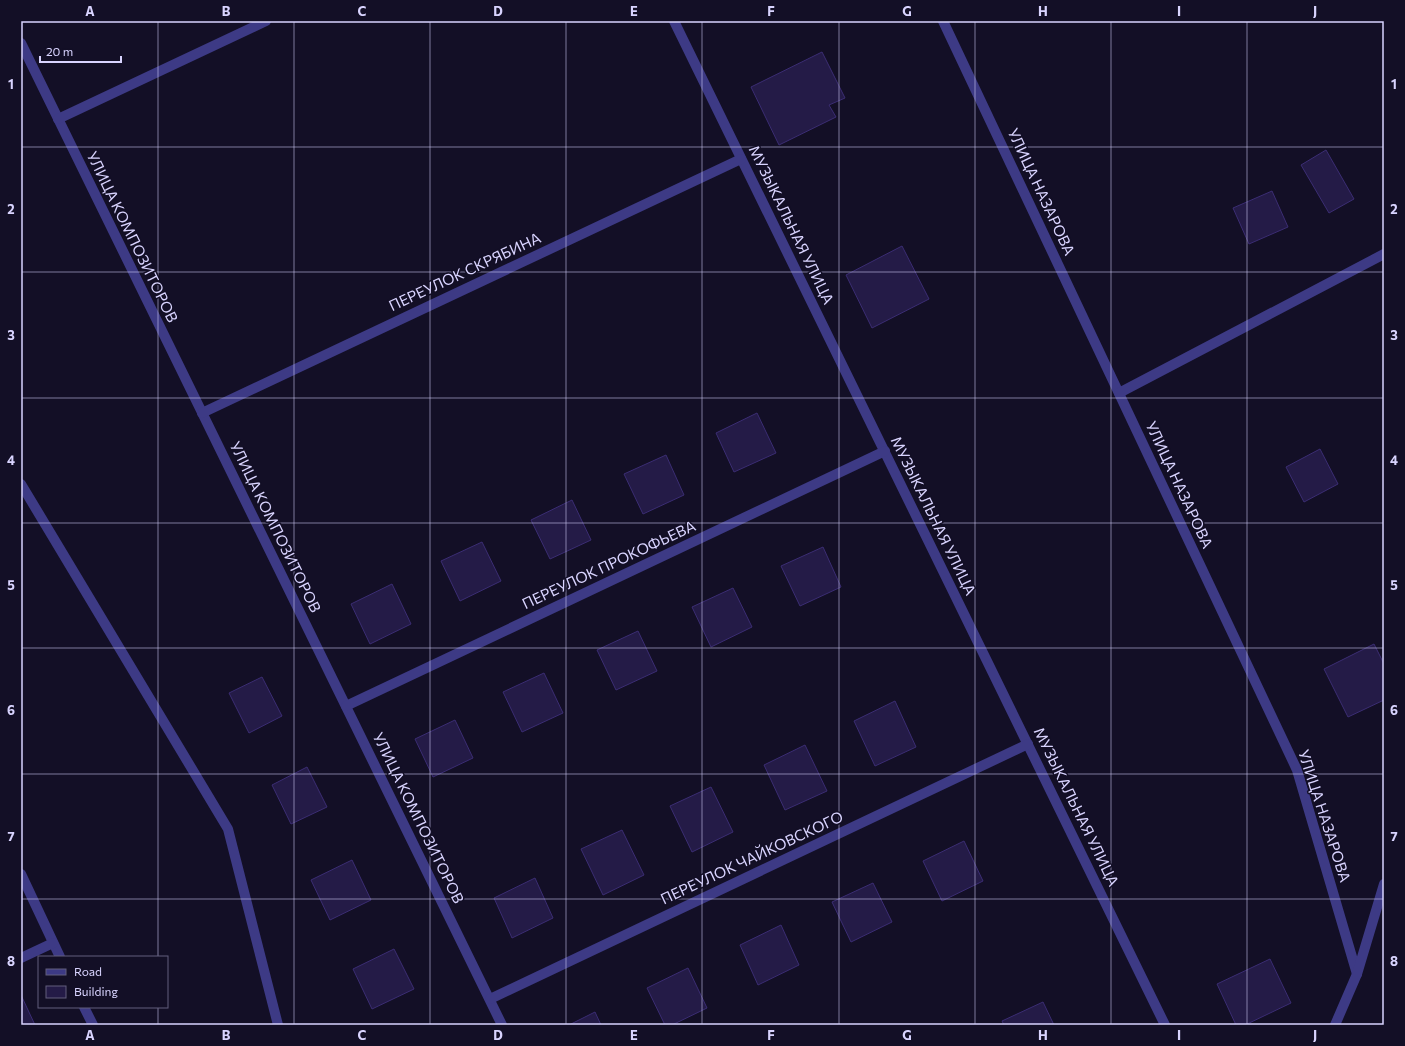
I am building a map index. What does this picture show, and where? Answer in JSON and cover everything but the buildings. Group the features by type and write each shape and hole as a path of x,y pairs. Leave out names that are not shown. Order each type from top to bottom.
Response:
{"street":[{"path":"58,119 266,21"},
{"name":"МУЗЫКАЛЬНАЯ УЛИЦА","path":"674,21 1165,1025"},
{"name":"УЛИЦА НАЗАРОВА","path":"944,21 1297,770 1358,974"},
{"name":"УЛИЦА КОМПОЗИТОРОВ","path":"21,43 502,1025"},
{"name":"ПЕРЕУЛОК СКРЯБИНА","path":"202,412 741,158"},
{"path":"1119,393 1384,254"},
{"name":"ПЕРЕУЛОК ПРОКОФЬЕВА","path":"346,706 884,451"},
{"path":"21,484 228,829 278,1025"},
{"name":"ПЕРЕУЛОК ЧАЙКОВСКОГО","path":"490,999 1028,744"},
{"path":"21,874 60,956"},
{"path":"1335,1025 1358,974 1384,884"},
{"path":"21,958 53,943"},
{"path":"84,1008 93,1025"}]}
